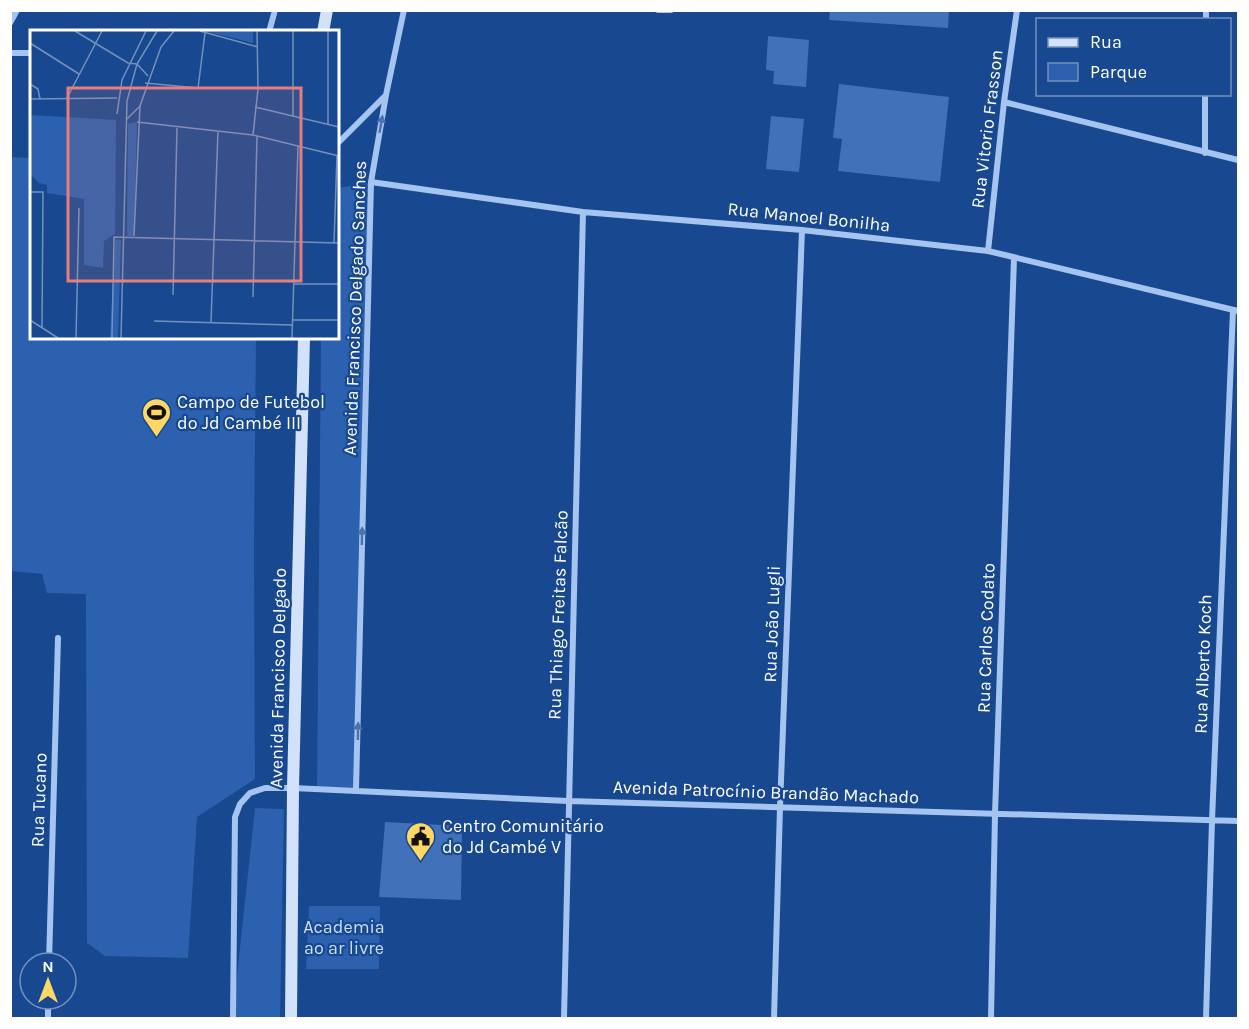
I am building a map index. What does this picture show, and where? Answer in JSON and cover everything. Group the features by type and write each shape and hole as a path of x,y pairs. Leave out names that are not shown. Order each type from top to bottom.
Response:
{"main road":[{"path":"323,30 327,10"},
{"name":"Avenida Francisco Delgado","path":"291,1018 293,788 304,339"}],"street":[{"path":"10,23 17,10"},
{"path":"270,30 275,10"},
{"name":"Avenida Francisco Delgado Sanches","path":"356,789 371,182 386,94 404,10"},
{"path":"658,10 671,10"},
{"name":"Rua Vitorio Frasson","path":"988,251 1004,102 1017,10"},
{"path":"10,53 30,53"},
{"path":"339,142 386,94"},
{"path":"1205,96 1205,153"},
{"path":"1004,102 1239,160"},
{"name":"Rua Manoel Bonilha","path":"371,182 583,212 802,230 988,251 1236,311"},
{"name":"Rua Thiago Freitas Falcão","path":"564,1018 583,212"},
{"name":"Rua João Lugli","path":"774,1018 802,230"},
{"name":"Rua Carlos Codato","path":"991,1018 995,814 1014,258"},
{"name":"Rua Alberto Koch","path":"1206,1018 1212,821 1236,311"},
{"name":"Rua Tucano","path":"49,951 58,638"},
{"name":"Avenida Patrocínio Brandão Machado","path":"233,1018 236,817 240,804 250,794 264,788 356,789 568,801 1239,822"}],"green space":[{"path":"10,157 30,158 30,339 256,339 255,779 197,817 188,958 105,956 87,943 86,594 47,593 42,574 11,571"},
{"path":"371,182 354,788 317,787 321,339 339,339 339,188"},
{"path":"255,808 284,809 280,1018 234,1018"},
{"name":"Academia ao ar livre","path":"309,906 380,906 379,969 306,969"}],"building":[{"path":"830,10 949,10 948,28 829,20"},
{"path":"768,36 809,40 806,87 773,84 774,71 766,70"},
{"path":"839,84 949,97 940,182 838,171 842,139 833,138"},
{"path":"771,116 804,119 799,172 766,169"},
{"name":"Centro Comunitário do Jd Cambé V","path":"385,822 462,826 461,900 379,897"}],"place":[{"name":"Campo de Futebol do Jd Cambé III","path":"156,438"},
{"name":"Centro Comunitário do Jd Cambé V","path":"421,862"}]}
